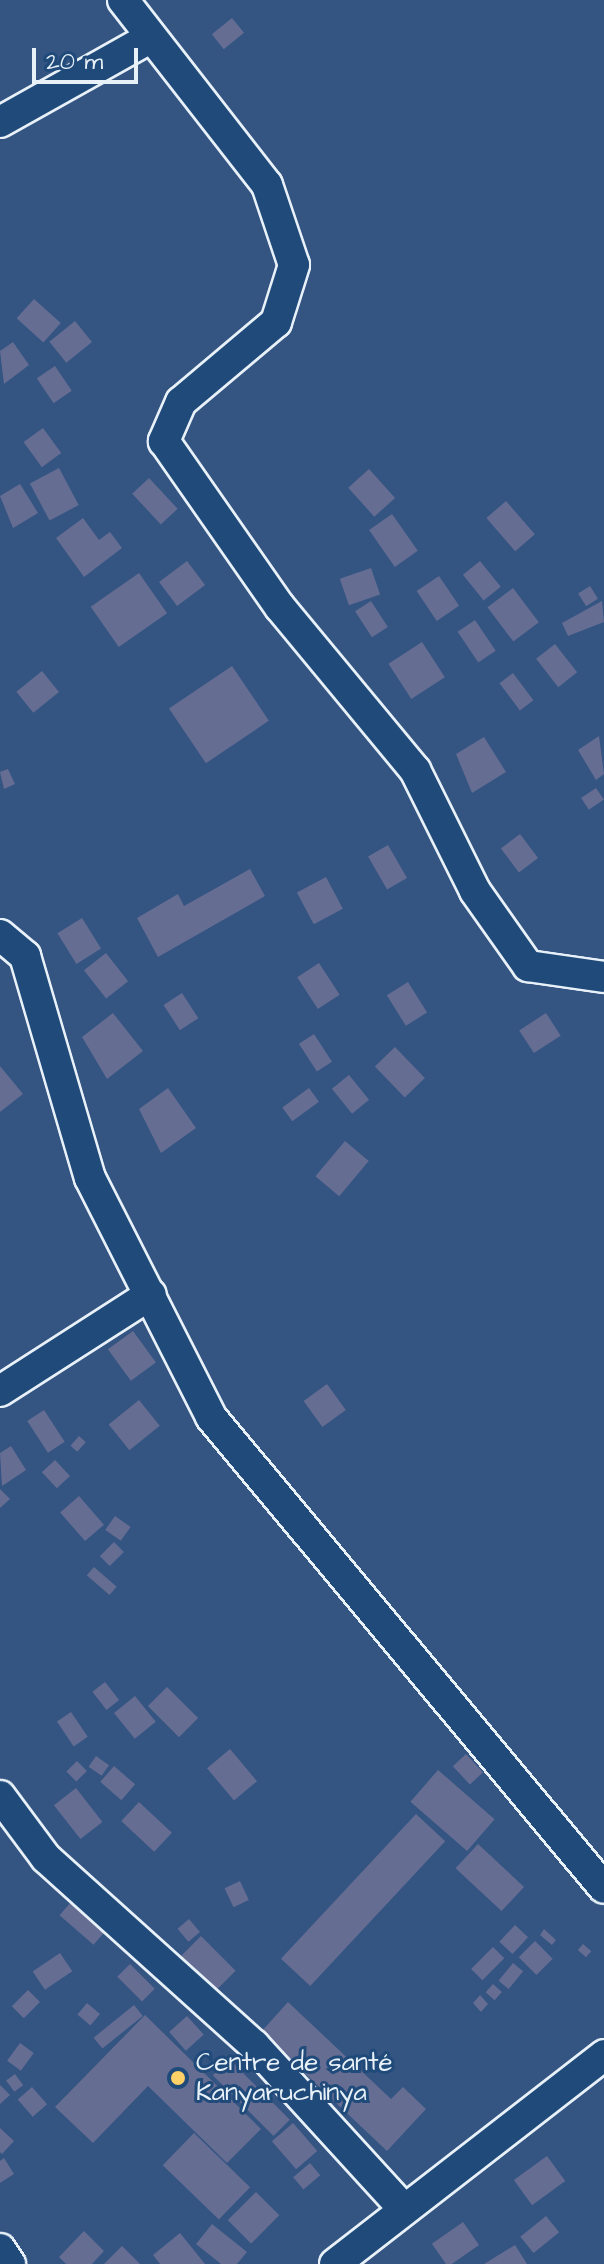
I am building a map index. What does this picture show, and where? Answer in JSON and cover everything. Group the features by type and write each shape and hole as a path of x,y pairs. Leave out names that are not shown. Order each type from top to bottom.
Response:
{"street":[{"path":"123,0 148,39 267,185 294,265 276,322 181,402 164,441 280,607 415,770 475,891 528,966 604,977"},
{"path":"0,122 148,39"},
{"path":"0,935 25,956 90,1178 211,1417 604,1888"},
{"path":"0,1391 151,1294"},
{"path":"0,1796 46,1858 254,2045 402,2207"},
{"path":"335,2264 402,2207 604,2055"},
{"path":"0,2249 10,2264"}],"building":[{"path":"232,18 244,33 224,49 212,34"},
{"path":"34,299 61,323 43,342 17,318"},
{"path":"75,321 92,342 66,363 49,342"},
{"path":"13,342 29,365 4,384 0,351"},
{"path":"55,366 72,391 54,403 37,378"},
{"path":"43,428 61,453 42,467 24,442"},
{"path":"59,468 79,505 50,521 30,483"},
{"path":"369,469 395,498 374,517 348,488"},
{"path":"149,478 178,509 161,524 132,494"},
{"path":"20,484 38,513 13,528 0,496"},
{"path":"506,501 535,534 515,551 486,518"},
{"path":"392,514 418,551 395,567 369,530"},
{"path":"83,518 99,540 110,532 122,548 84,577 56,538"},
{"path":"187,561 205,585 177,606 159,582"},
{"path":"480,561 501,587 484,600 463,575"},
{"path":"371,568 380,594 349,605 340,579"},
{"path":"139,573 167,613 119,647 91,607"},
{"path":"439,576 459,606 437,621 417,591"},
{"path":"590,586 598,599 586,606 578,593"},
{"path":"513,588 539,622 513,642 487,607"},
{"path":"371,601 388,627 372,637 355,611"},
{"path":"602,601 604,622 568,636 562,623"},
{"path":"475,620 496,651 478,662 458,632"},
{"path":"422,642 445,677 411,699 388,664"},
{"path":"555,644 577,672 558,687 536,659"},
{"path":"232,666 269,721 206,763 169,708"},
{"path":"42,671 59,692 33,713 16,692"},
{"path":"513,673 533,700 520,710 499,683"},
{"path":"599,736 604,774 596,780 578,750"},
{"path":"484,737 506,772 472,793 456,754"},
{"path":"8,769 15,784 4,789 0,772"},
{"path":"596,788 604,800 589,810 581,798"},
{"path":"520,834 538,858 519,872 501,848"},
{"path":"388,845 407,878 387,889 368,856"},
{"path":"250,869 265,896 158,957 137,918 178,894 184,906"},
{"path":"326,877 343,909 314,924 297,892"},
{"path":"82,918 101,949 76,964 57,933"},
{"path":"106,953 128,981 106,999 84,970"},
{"path":"319,963 340,995 318,1009 297,977"},
{"path":"408,982 427,1013 406,1026 387,995"},
{"path":"182,993 198,1018 180,1030 164,1005"},
{"path":"113,1013 143,1051 107,1079 82,1037"},
{"path":"546,1013 561,1036 534,1053 519,1030"},
{"path":"314,1034 332,1062 317,1071 299,1044"},
{"path":"395,1047 425,1078 405,1097 375,1066"},
{"path":"0,1066 23,1094 0,1112"},
{"path":"349,1075 369,1100 352,1114 332,1089"},
{"path":"168,1088 196,1128 161,1153 139,1109"},
{"path":"309,1088 319,1102 292,1121 282,1107"},
{"path":"345,1141 369,1161 339,1196 315,1176"},
{"path":"133,1331 156,1363 131,1381 108,1349"},
{"path":"327,1384 346,1410 322,1427 304,1401"},
{"path":"139,1400 160,1426 129,1450 109,1425"},
{"path":"44,1410 65,1442 48,1453 27,1421"},
{"path":"79,1436 86,1442 77,1452 70,1446"},
{"path":"11,1446 26,1470 2,1486 0,1453"},
{"path":"55,1460 70,1476 57,1488 42,1472"},
{"path":"0,1489 10,1499 0,1508"},
{"path":"79,1496 104,1525 85,1541 60,1512"},
{"path":"115,1516 131,1527 121,1541 105,1530"},
{"path":"114,1542 124,1552 110,1566 100,1556"},
{"path":"94,1567 117,1587 109,1595 87,1575"},
{"path":"105,1682 119,1700 107,1710 92,1692"},
{"path":"167,1687 198,1718 179,1737 148,1706"},
{"path":"135,1696 156,1722 135,1739 114,1713"},
{"path":"71,1712 88,1737 74,1746 57,1722"},
{"path":"230,1749 257,1781 234,1800 207,1768"},
{"path":"466,1754 483,1772 470,1785 453,1766"},
{"path":"96,1756 109,1765 102,1776 89,1767"},
{"path":"77,1761 87,1771 76,1782 66,1772"},
{"path":"114,1766 135,1784 121,1800 100,1782"},
{"path":"438,1770 495,1819 467,1851 410,1802"},
{"path":"76,1788 102,1822 80,1839 54,1805"},
{"path":"139,1802 172,1833 154,1852 121,1821"},
{"path":"416,1814 445,1841 310,1986 281,1959"},
{"path":"478,1844 524,1887 502,1911 455,1868"},
{"path":"240,1881 249,1900 233,1907 225,1888"},
{"path":"72,1901 106,1931 93,1945 60,1915"},
{"path":"189,1919 200,1932 188,1942 178,1929"},
{"path":"515,1925 528,1937 512,1954 499,1942"},
{"path":"544,1929 556,1940 552,1945 540,1935"},
{"path":"201,1936 236,1971 215,1991 180,1957"},
{"path":"535,1941 553,1959 536,1975 519,1957"},
{"path":"583,1944 591,1951 586,1957 578,1950"},
{"path":"493,1947 504,1958 482,1980 471,1969"},
{"path":"60,1953 72,1971 45,1990 33,1971"},
{"path":"513,1963 523,1971 509,1989 499,1981"},
{"path":"130,1964 155,1989 142,2001 117,1977"},
{"path":"493,1984 502,1992 495,2000 486,1992"},
{"path":"28,1990 40,2002 24,2018 12,2006"},
{"path":"480,1995 488,2004 481,2012 473,2003"},
{"path":"288,2002 391,2099 403,2087 426,2109 387,2151 261,2032"},
{"path":"87,2003 100,2014 90,2025 77,2014"},
{"path":"134,2005 143,2016 102,2049 94,2038"},
{"path":"145,2015 261,2129 227,2163 148,2086 93,2143 55,2107"},
{"path":"187,2016 204,2035 186,2051 169,2032"},
{"path":"20,2043 34,2053 21,2071 7,2061"},
{"path":"229,2059 290,2120 274,2136 213,2075"},
{"path":"15,2074 23,2085 14,2092 6,2080"},
{"path":"0,2085 10,2095 0,2104"},
{"path":"32,2087 47,2104 33,2117 18,2099"},
{"path":"293,2123 317,2151 296,2169 272,2141"},
{"path":"0,2128 14,2141 2,2154 0,2152"},
{"path":"194,2133 250,2187 219,2220 163,2165"},
{"path":"547,2156 565,2181 532,2205 514,2180"},
{"path":"4,2158 14,2174 0,2183 0,2161"},
{"path":"310,2163 320,2175 303,2189 293,2177"},
{"path":"256,2192 279,2215 251,2244 228,2220"},
{"path":"546,2216 559,2232 534,2253 520,2237"},
{"path":"463,2222 479,2245 452,2264 446,2264 432,2244"},
{"path":"212,2224 247,2252 237,2264 221,2264 196,2244"},
{"path":"84,2231 104,2251 92,2264 66,2264 59,2257"},
{"path":"180,2233 205,2264 160,2264 153,2255"},
{"path":"515,2245 527,2264 484,2264"},
{"path":"122,2246 140,2264 104,2264"}],"place":[{"name":"Centre de santé Kanyaruchinya","path":"178,2078"}]}
